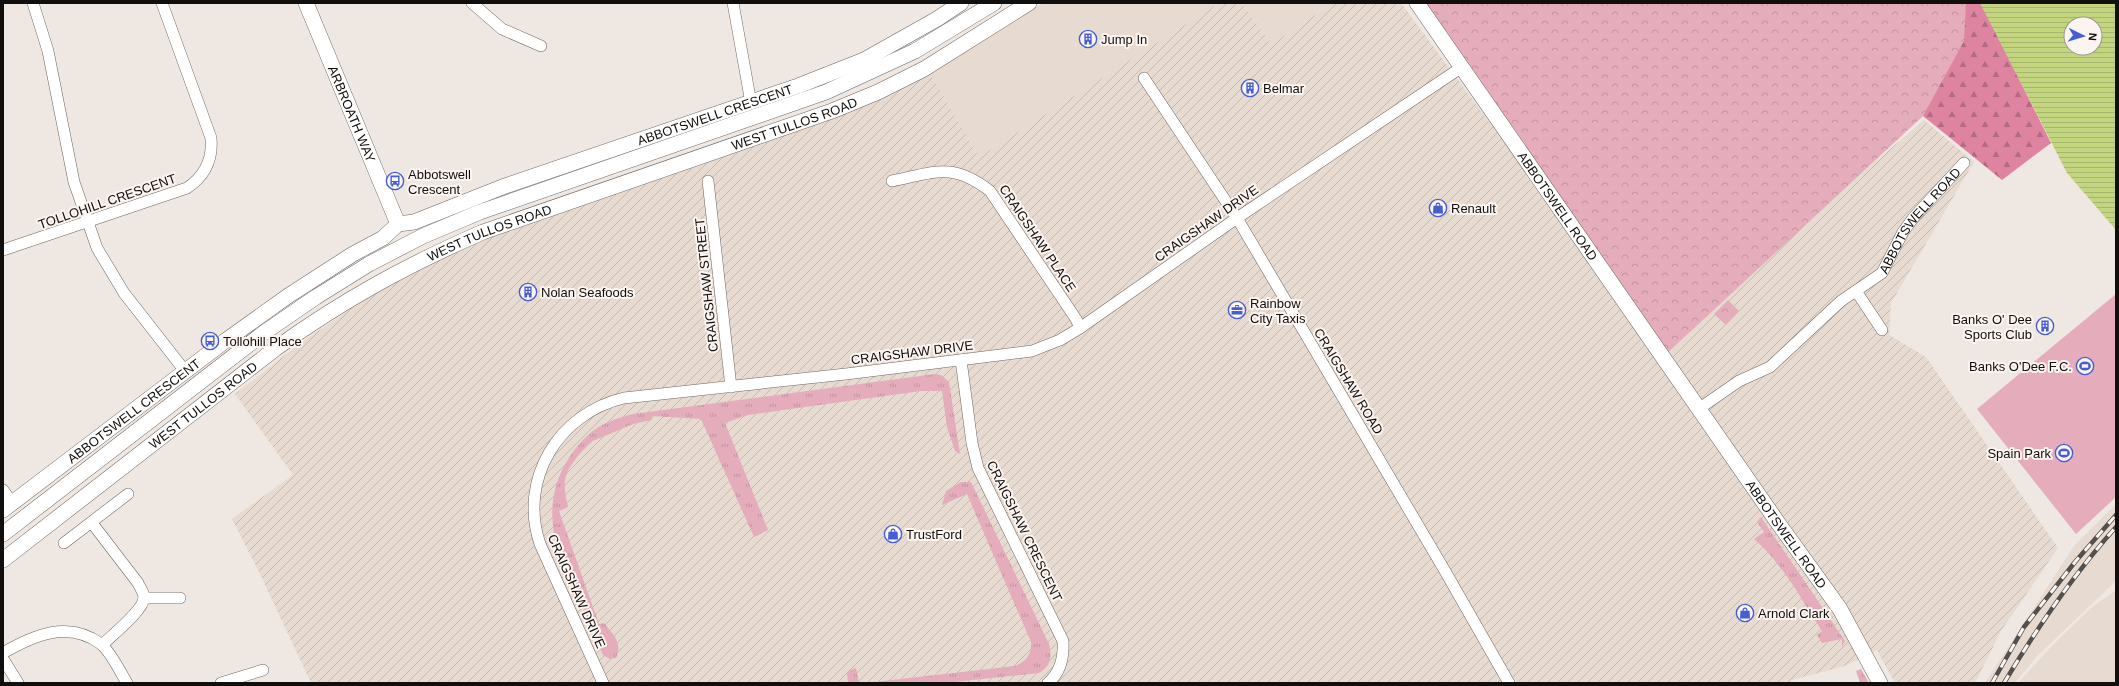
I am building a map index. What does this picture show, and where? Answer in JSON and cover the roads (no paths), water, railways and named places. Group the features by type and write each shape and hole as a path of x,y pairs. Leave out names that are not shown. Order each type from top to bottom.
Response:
{"main road":[{"name":"ARBROATH WAY","path":"306,3 398,224"},
{"name":"ABBOTSWELL CRESCENT","path":"8,506 185,371 288,296 353,254 384,238 398,224 414,222 506,186 751,103 864,60 937,19 961,3"},
{"name":"WEST TULLOS ROAD","path":"3,534 266,332 316,297 369,264 423,236 480,212 826,92 915,51 994,3"},
{"name":"WEST TULLOS ROAD","path":"3,560 275,349 310,324 375,283 428,256 483,232 825,114 878,92 924,69 1029,3"},
{"name":"ABBOTSWELL ROAD","path":"1417,3 1840,609 1880,683"}],"street":[{"path":"33,3 48,51 74,182 87,223 97,248 124,293 185,371"},
{"name":"TOLLOHILL CRESCENT","path":"3,250 87,223 187,188 200,178 206,170 212,148 211,138 162,3"},
{"path":"472,3 502,29 541,46"},
{"path":"733,3 751,103"},
{"name":"CRAIGSHAW DRIVE","path":"603,683 537,535 535,507 542,468 558,439 571,424 589,411 607,402 629,397 731,387 1032,351 1060,340 1080,328 1237,218 1462,67"},
{"name":"CRAIGSHAW ROAD","path":"1144,78 1237,218 1445,571 1509,683"},
{"name":"ABBOTSWELL ROAD","path":"1700,408 1739,381 1770,367 1782,358 1797,340 1856,291 1882,273 1903,232 1914,217 1964,163"},
{"name":"CRAIGSHAW PLACE","path":"892,181 944,171 957,172 977,181 990,191 1076,319 1080,328"},
{"name":"CRAIGSHAW STREET","path":"708,181 731,387"},
{"path":"1856,291 1882,330"},
{"name":"CRAIGSHAW CRESCENT","path":"961,360 972,443 978,468 1063,641 1061,665 1057,674 1048,683"},
{"path":"3,490 8,506"},
{"path":"64,543 128,494"},
{"path":"92,523 138,583 144,598 138,610 102,645"},
{"path":"144,598 180,598"},
{"path":"3,653 31,638 56,631 82,635 102,645 126,683"},
{"path":"3,659 18,683"},
{"path":"221,683 263,670"}],"railway":[{"path":"1992,683 2024,627 2075,562 2116,515"},
{"path":"2004,683 2056,602 2100,545 2116,527"}],"place":[{"name":"Jump In","path":"1088,39"},
{"name":"Belmar","path":"1250,88"},
{"name":"Abbotswell Crescent","path":"395,181"},
{"name":"Renault","path":"1438,208"},
{"name":"Nolan Seafoods","path":"528,292"},
{"name":"Rainbow City Taxis","path":"1237,310"},
{"name":"Banks O' Dee Sports Club","path":"2045,326"},
{"name":"Tollohill Place","path":"210,341"},
{"name":"Banks O'Dee F.C.","path":"2085,366"},
{"name":"Spain Park","path":"2064,453"},
{"name":"TrustFord","path":"893,534"},
{"name":"Arnold Clark","path":"1745,613"}]}
